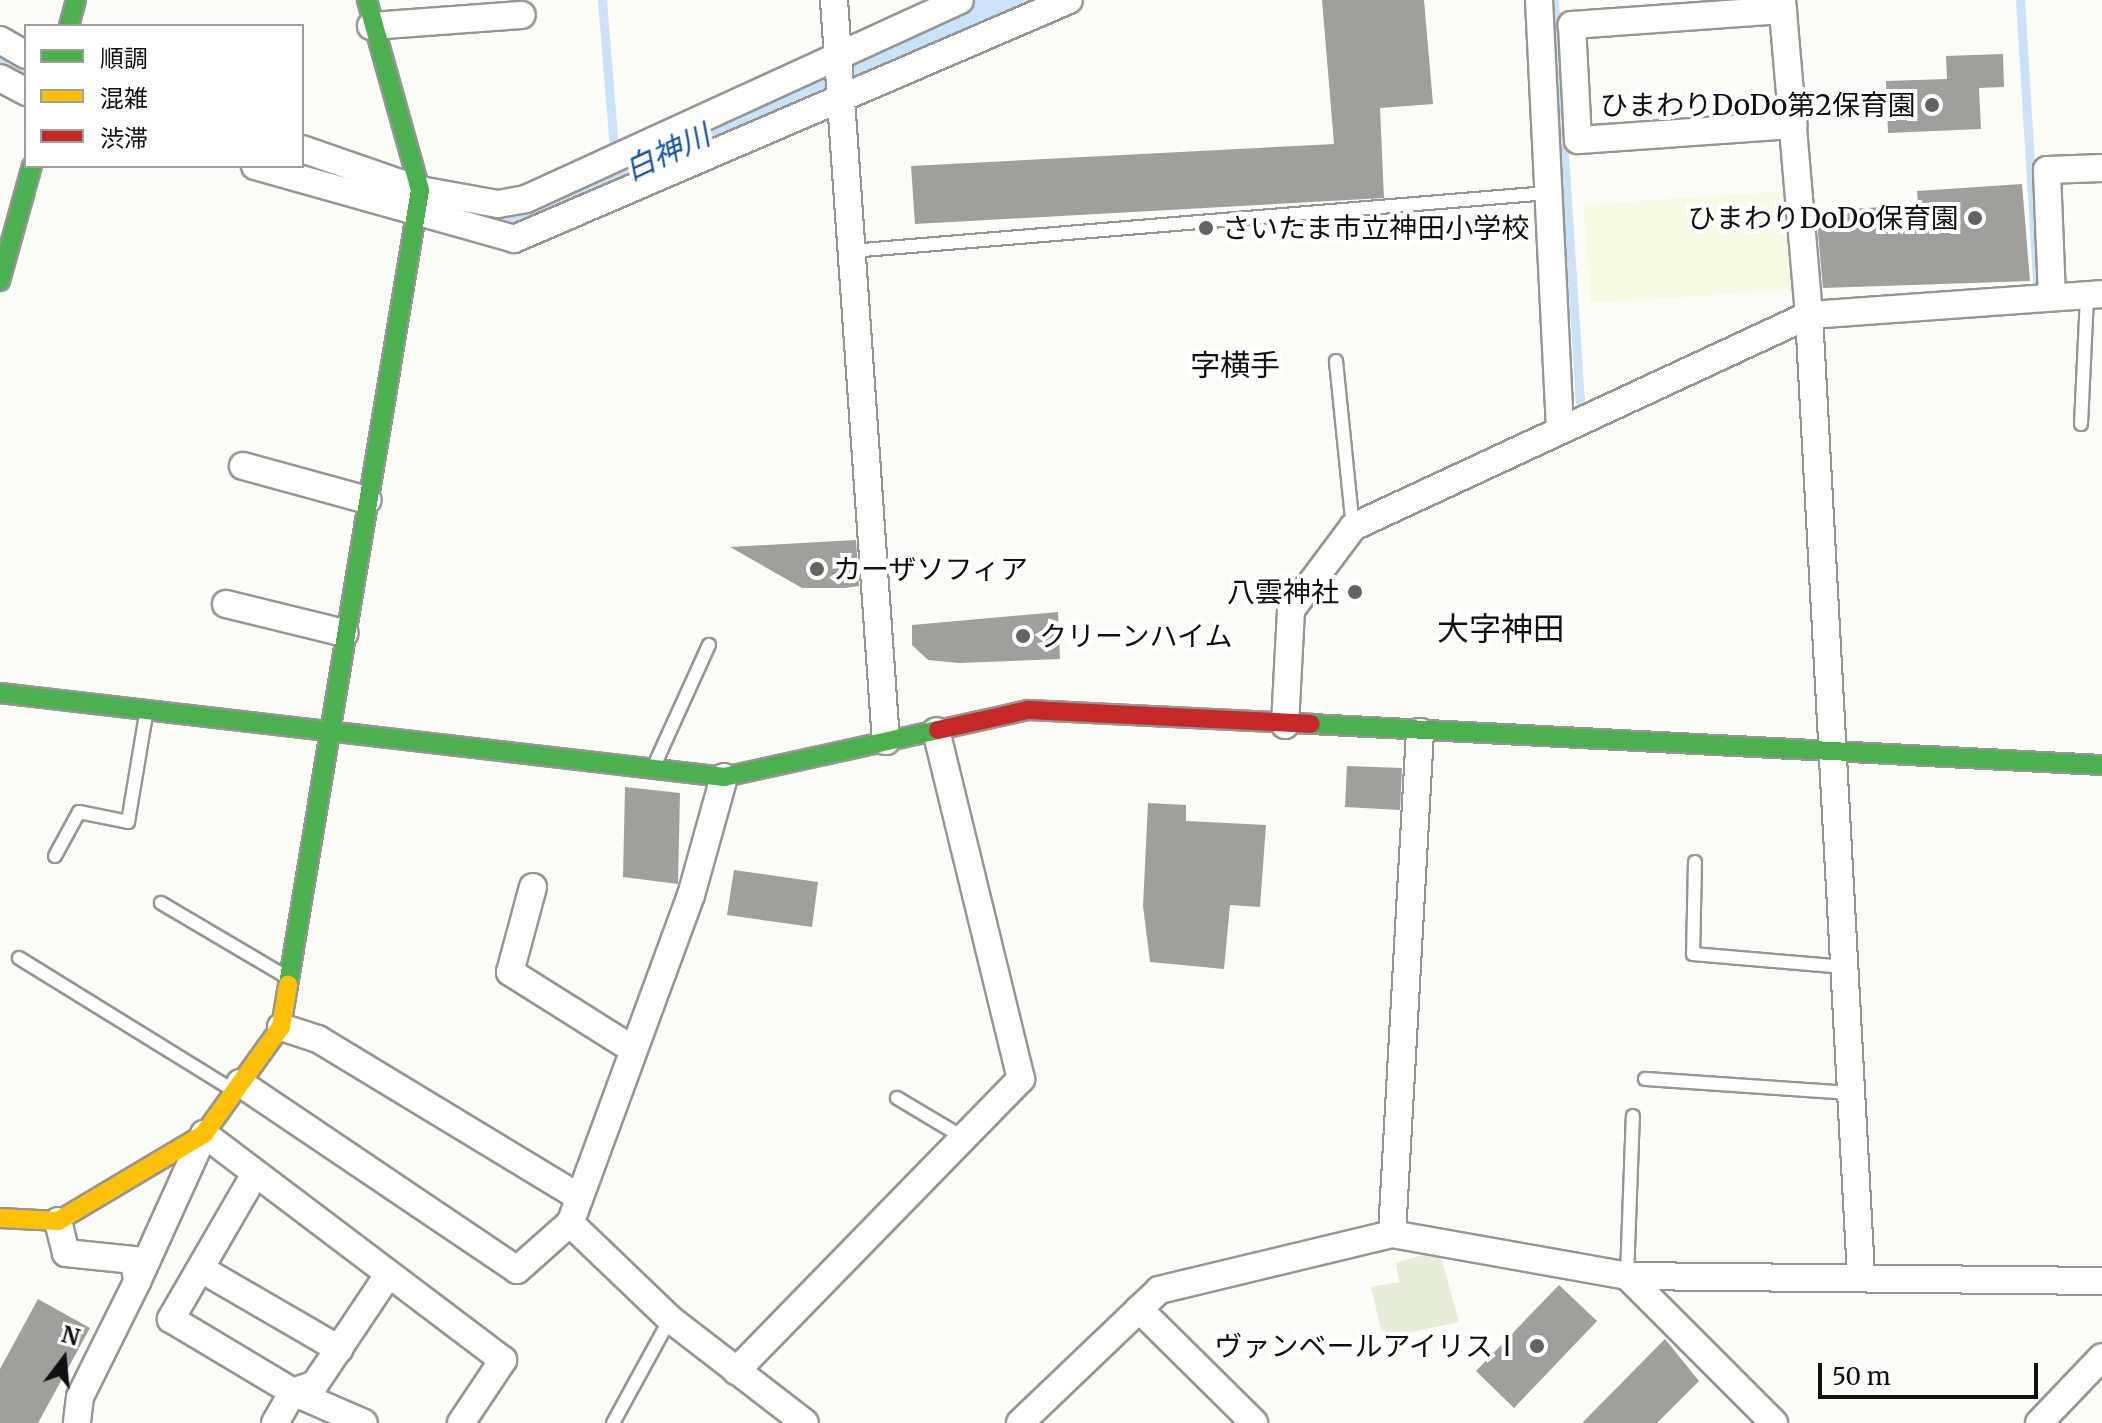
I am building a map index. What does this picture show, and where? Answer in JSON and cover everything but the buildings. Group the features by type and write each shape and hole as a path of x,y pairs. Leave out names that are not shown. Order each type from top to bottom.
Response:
{"street":[{"path":"70,24 76,0"},
{"path":"834,0 886,741"},
{"path":"264,168 418,202 498,204 526,199 960,0"},
{"path":"304,150 418,202 514,239 1069,0"},
{"path":"1539,0 1560,426"},
{"path":"1793,125 1578,140 1572,25 1782,5 1793,125 1809,315 1861,1276"},
{"path":"77,1423 80,1397 137,1282 204,1134 281,1027 418,202 369,13 522,15"},
{"path":"0,40 24,54"},
{"path":"0,78 24,91"},
{"path":"0,281 31,168"},
{"path":"2052,297 2047,170 2102,168"},
{"path":"1285,725 1291,610 1353,527 1560,426 1809,315 2094,294"},
{"path":"243,466 367,500"},
{"path":"226,604 344,633"},
{"path":"0,693 724,777 1028,710 2102,765"},
{"path":"736,1371 1021,1079 936,731"},
{"path":"1392,1234 1420,732"},
{"path":"237,1087 517,1270 570,1223 691,895 724,777"},
{"path":"533,887 510,972 634,1050"},
{"path":"281,1027 318,1039 579,1197"},
{"path":"204,1134 503,1360 461,1423"},
{"path":"0,1218 58,1221 204,1134"},
{"path":"255,1174 171,1319 293,1392 364,1423"},
{"path":"58,1221 66,1253 134,1260 137,1282"},
{"path":"570,1223 670,1319 805,1423"},
{"path":"1020,1423 1159,1290 1392,1234 1627,1276 1861,1276 2102,1281"},
{"path":"201,1269 339,1349"},
{"path":"275,1423 293,1392 315,1384 388,1275"},
{"path":"1627,1276 1774,1423"},
{"path":"1139,1309 1254,1423"},
{"path":"2039,1423 2098,1369"}],"lane":[{"path":"851,251 1548,193"},
{"path":"2081,424 2094,294"},
{"path":"1336,361 1353,527"},
{"path":"652,769 709,645"},
{"path":"55,856 79,812 128,822 147,710"},
{"path":"1695,862 1693,954 1845,968"},
{"path":"161,903 288,978"},
{"path":"19,958 237,1087"},
{"path":"1645,1079 1852,1093"},
{"path":"897,1098 964,1138"},
{"path":"1627,1276 1633,1116"},
{"path":"613,1423 670,1319"}],"green space":[{"path":"1784,191 1791,290 1591,303 1583,205"},
{"path":"1439,1250 1459,1322 1383,1338 1371,1287 1399,1282 1396,1263"}],"waterway":[{"path":"602,0 616,175"},
{"name":"白神川","path":"304,167 473,216 521,218 1022,0"},
{"path":"1554,0 1580,402"},
{"path":"2020,0 2038,291"},
{"name":"白神川","path":"0,62 24,72"}],"traffic: fast":[{"path":"70,24 76,0"},
{"path":"288,985 420,190 367,0"},
{"path":"0,281 31,168"},
{"path":"0,693 724,777 938,730"},
{"path":"1311,724 2102,765"}],"traffic: slow":[{"path":"0,1218 58,1221 204,1134 281,1027 288,985"}],"traffic: jam":[{"path":"938,730 1028,710 1311,724"}],"place":[{"name":"ひまわりDoDo第2保育園","path":"1932,105"},
{"name":"ひまわりDoDo保育園","path":"1975,218"},
{"name":"さいたま市立神田小学校","path":"1206,228"},
{"name":"カーザソフィア","path":"817,569"},
{"name":"八雲神社","path":"1355,592"},
{"name":"クリーンハイム","path":"1023,636"},
{"name":"ヴァンベールアイリスⅠ","path":"1537,1346"}],"district":[{"name":"字横手","path":"1235,365"},
{"name":"大字神田","path":"1501,629"}]}
